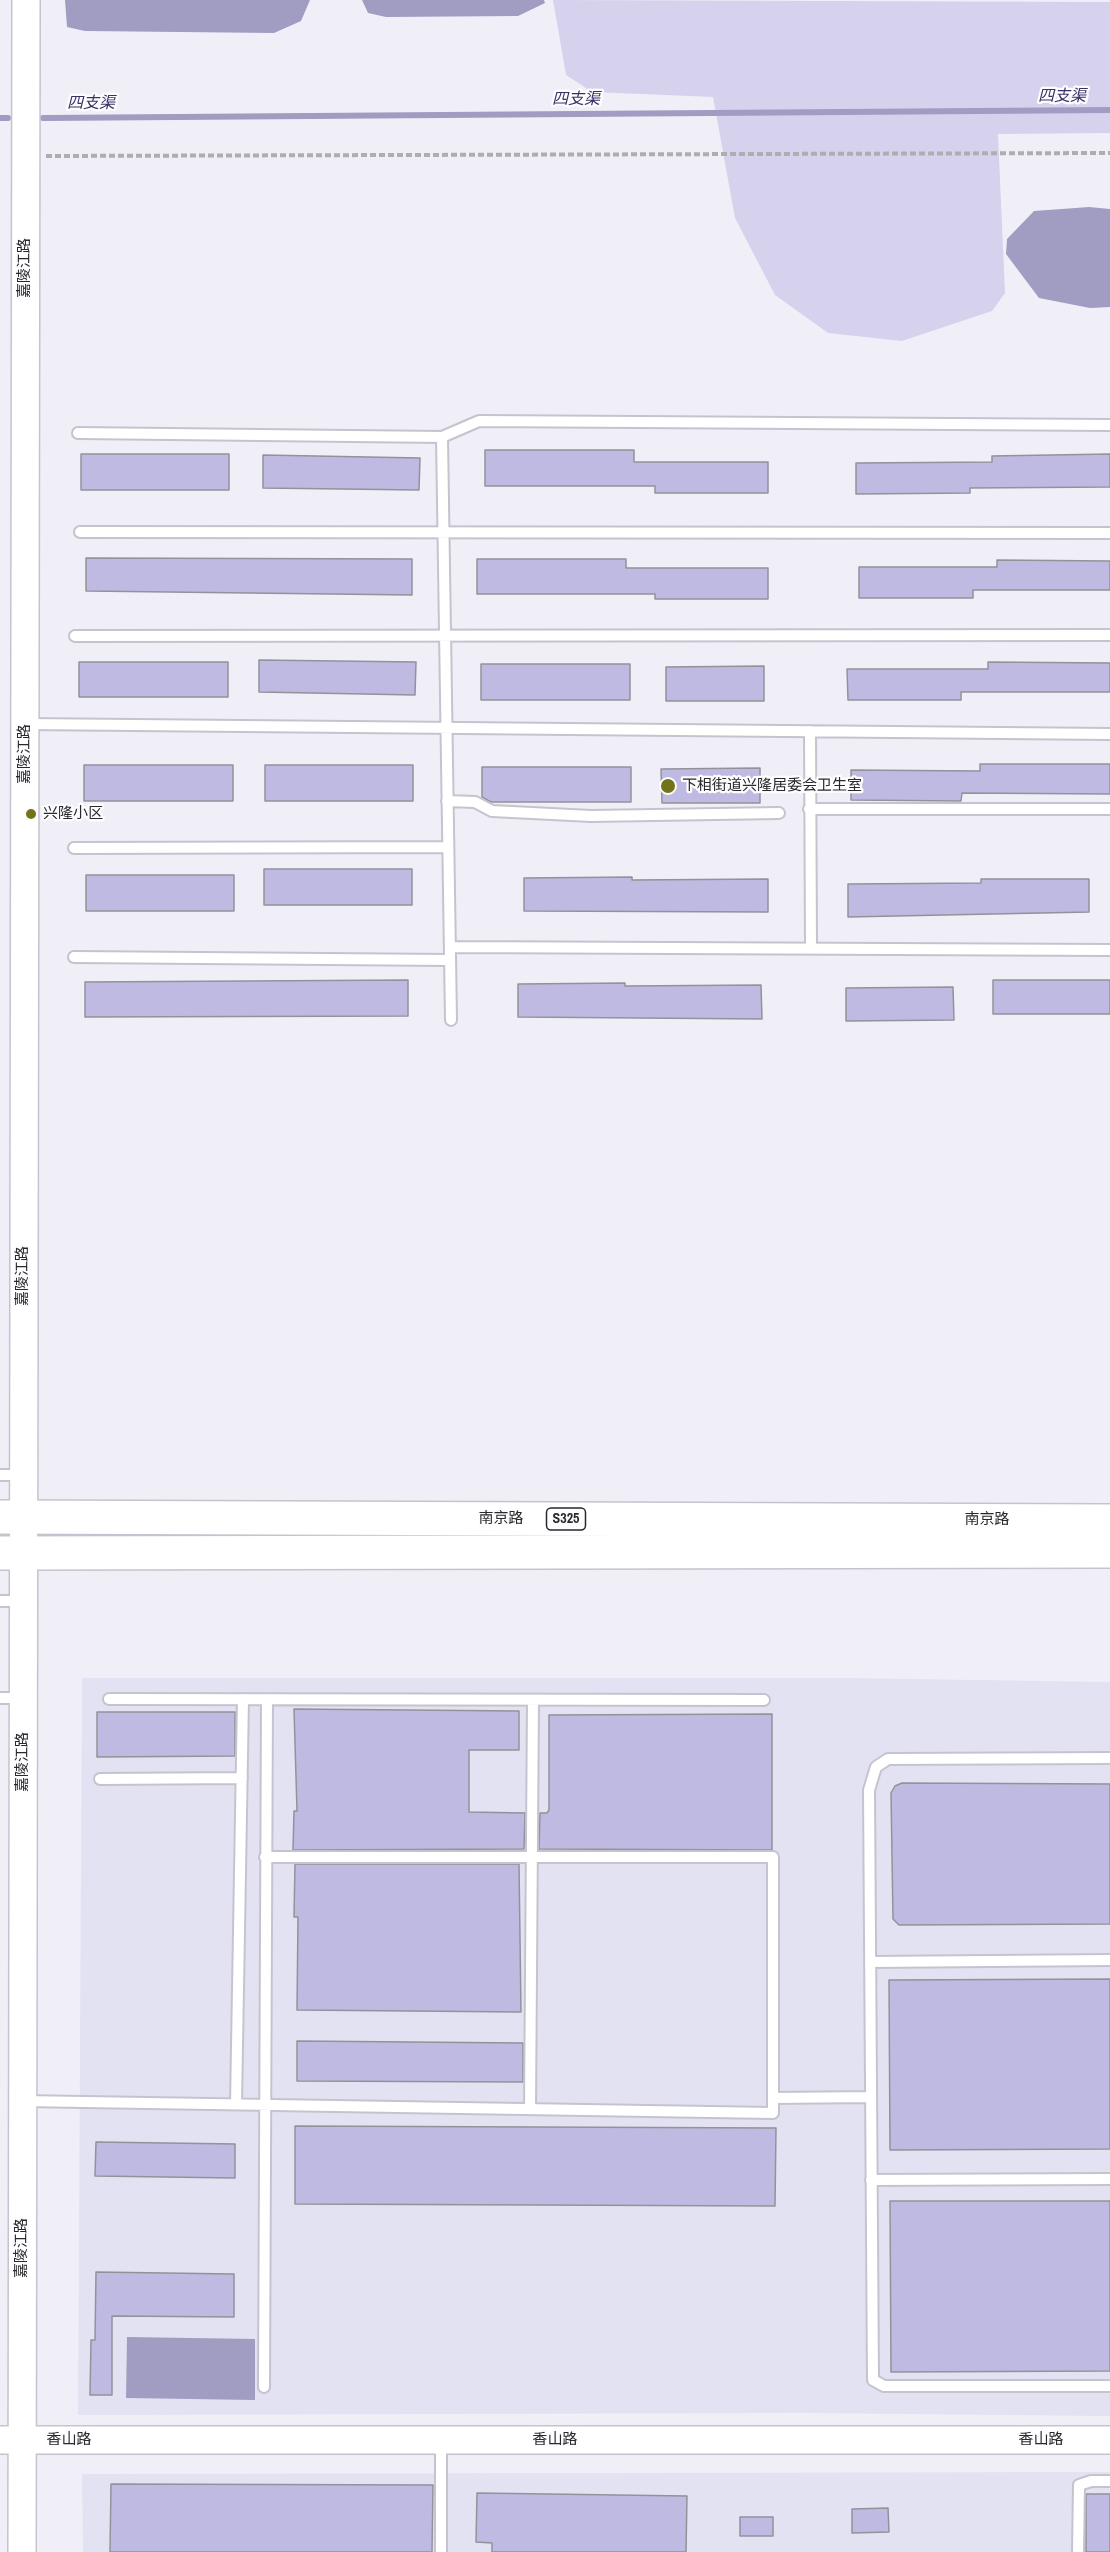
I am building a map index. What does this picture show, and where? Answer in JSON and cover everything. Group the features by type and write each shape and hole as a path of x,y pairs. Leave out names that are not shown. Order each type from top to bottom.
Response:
{"main road":[{"name":"南京路","path":"11,1517 1110,1521"},
{"name":"南京路","path":"12,1553 1110,1551"}],"street":[{"name":"嘉陵江路","path":"21,2552 11,2440 22,2101 11,1698 11,1475 25,724 26,0"},
{"name":"香山路","path":"11,2440 1110,2440"}],"lane":[{"path":"78,433 442,437 479,421 1110,424"},
{"path":"442,437 451,1020"},
{"path":"80,532 1110,533"},
{"path":"75,636 1110,635"},
{"path":"25,724 1110,734"},
{"path":"810,731 811,948"},
{"path":"447,801 475,802 492,811 591,816 779,813"},
{"path":"809,809 1110,809"},
{"path":"74,848 448,846"},
{"path":"450,947 1110,950"},
{"path":"74,957 450,960"},
{"path":"109,1699 764,1700"},
{"path":"236,2104 243,1699"},
{"path":"264,2387 263,2105 267,1699"},
{"path":"530,2109 533,1700"},
{"path":"1110,1758 888,1759 876,1767 869,1790 873,2380 884,2386 1110,2386"},
{"path":"100,1779 242,1778"},
{"path":"22,2101 773,2113 773,1857 266,1857"},
{"path":"870,1962 1110,1960"},
{"path":"773,2098 870,2097"},
{"path":"871,2180 1110,2179"},
{"path":"441,2440 441,2552"},
{"path":"1078,2552 1079,2485 1091,2481 1110,2481"}],"path":[{"path":"26,156 1110,153"}],"shaded area":[{"path":"65,0 310,0 301,21 274,33 85,31 67,27"},
{"path":"362,0 544,0 545,3 518,16 386,17 368,13"},
{"path":"553,0 1110,2 1110,133 998,134 1005,293 992,311 902,341 828,333 775,295 735,218 713,97 592,92 566,75"},
{"path":"1089,207 1110,209 1110,307 1090,308 1039,298 1006,254 1007,239 1034,211"},
{"path":"82,1678 849,1678 1110,1682 1110,2416 804,2413 78,2415"},
{"path":"127,2337 255,2339 255,2400 126,2398"},
{"path":"1110,2472 1110,2552 83,2552 82,2474"}],"building":[{"path":"485,450 634,450 634,462 768,462 768,493 655,493 655,486 485,486"},
{"path":"81,454 229,454 229,490 81,490"},
{"path":"1110,454 1110,487 970,488 970,493 856,494 856,463 992,462 992,456"},
{"path":"263,455 420,458 419,490 263,488"},
{"path":"86,558 412,559 412,595 86,591"},
{"path":"477,559 626,559 626,568 768,568 768,599 655,599 655,594 477,594"},
{"path":"997,560 1110,561 1110,590 973,590 973,598 859,598 859,567 997,567"},
{"path":"259,660 416,662 415,695 259,692"},
{"path":"79,662 228,662 228,697 79,697"},
{"path":"988,662 1110,663 1110,692 961,692 961,700 848,700 847,669 988,669"},
{"path":"481,664 630,664 630,700 481,700"},
{"path":"764,666 764,701 666,701 666,667"},
{"path":"980,764 1110,764 1110,794 962,793 961,801 851,800 851,770 980,771"},
{"path":"84,765 233,765 233,801 84,801"},
{"path":"265,765 413,765 413,801 265,801"},
{"path":"482,767 631,767 631,802 491,802 482,797"},
{"path":"760,768 760,803 662,803 661,769"},
{"path":"264,869 412,869 412,905 264,905"},
{"path":"86,875 234,875 234,911 86,911"},
{"path":"632,877 632,880 768,879 768,912 524,911 524,878"},
{"path":"981,879 1089,879 1089,912 848,917 848,884 981,883"},
{"path":"408,980 408,1016 85,1017 85,982"},
{"path":"993,980 1110,980 1110,1014 993,1014"},
{"path":"625,983 625,986 761,985 762,1019 518,1017 518,984"},
{"path":"953,987 954,1020 846,1021 846,988"},
{"path":"294,1709 519,1711 519,1750 469,1750 469,1812 525,1813 524,1849 293,1850 294,1811 297,1811"},
{"path":"97,1712 235,1712 235,1756 97,1757"},
{"path":"772,1714 772,1850 539,1849 540,1813 547,1813 549,1810 549,1715"},
{"path":"902,1783 1110,1784 1110,1924 899,1925 893,1919 891,1793 895,1786"},
{"path":"295,1864 519,1864 521,2012 297,2010 298,1917 294,1917"},
{"path":"1110,1979 1110,2149 890,2150 889,1980"},
{"path":"297,2041 523,2043 523,2082 297,2081"},
{"path":"295,2126 776,2128 775,2206 295,2204"},
{"path":"96,2142 235,2144 235,2178 95,2176"},
{"path":"890,2201 1110,2201 1110,2371 891,2372"},
{"path":"96,2272 234,2274 234,2317 112,2316 112,2395 90,2395 91,2340 95,2340"},
{"path":"111,2484 433,2485 432,2552 110,2552"},
{"path":"477,2493 687,2496 686,2552 492,2552 492,2543 476,2542"},
{"path":"1086,2494 1110,2494 1110,2552 1086,2552"},
{"path":"888,2508 889,2532 852,2533 852,2509"},
{"path":"740,2517 773,2517 773,2536 740,2536"}],"waterway":[{"name":"四支渠","path":"43,118 1110,110"},
{"name":"四支渠","path":"0,118 8,118"}],"place":[{"name":"下相街道兴隆居委会卫生室","path":"668,786"},
{"name":"兴隆小区","path":"31,814"}]}
